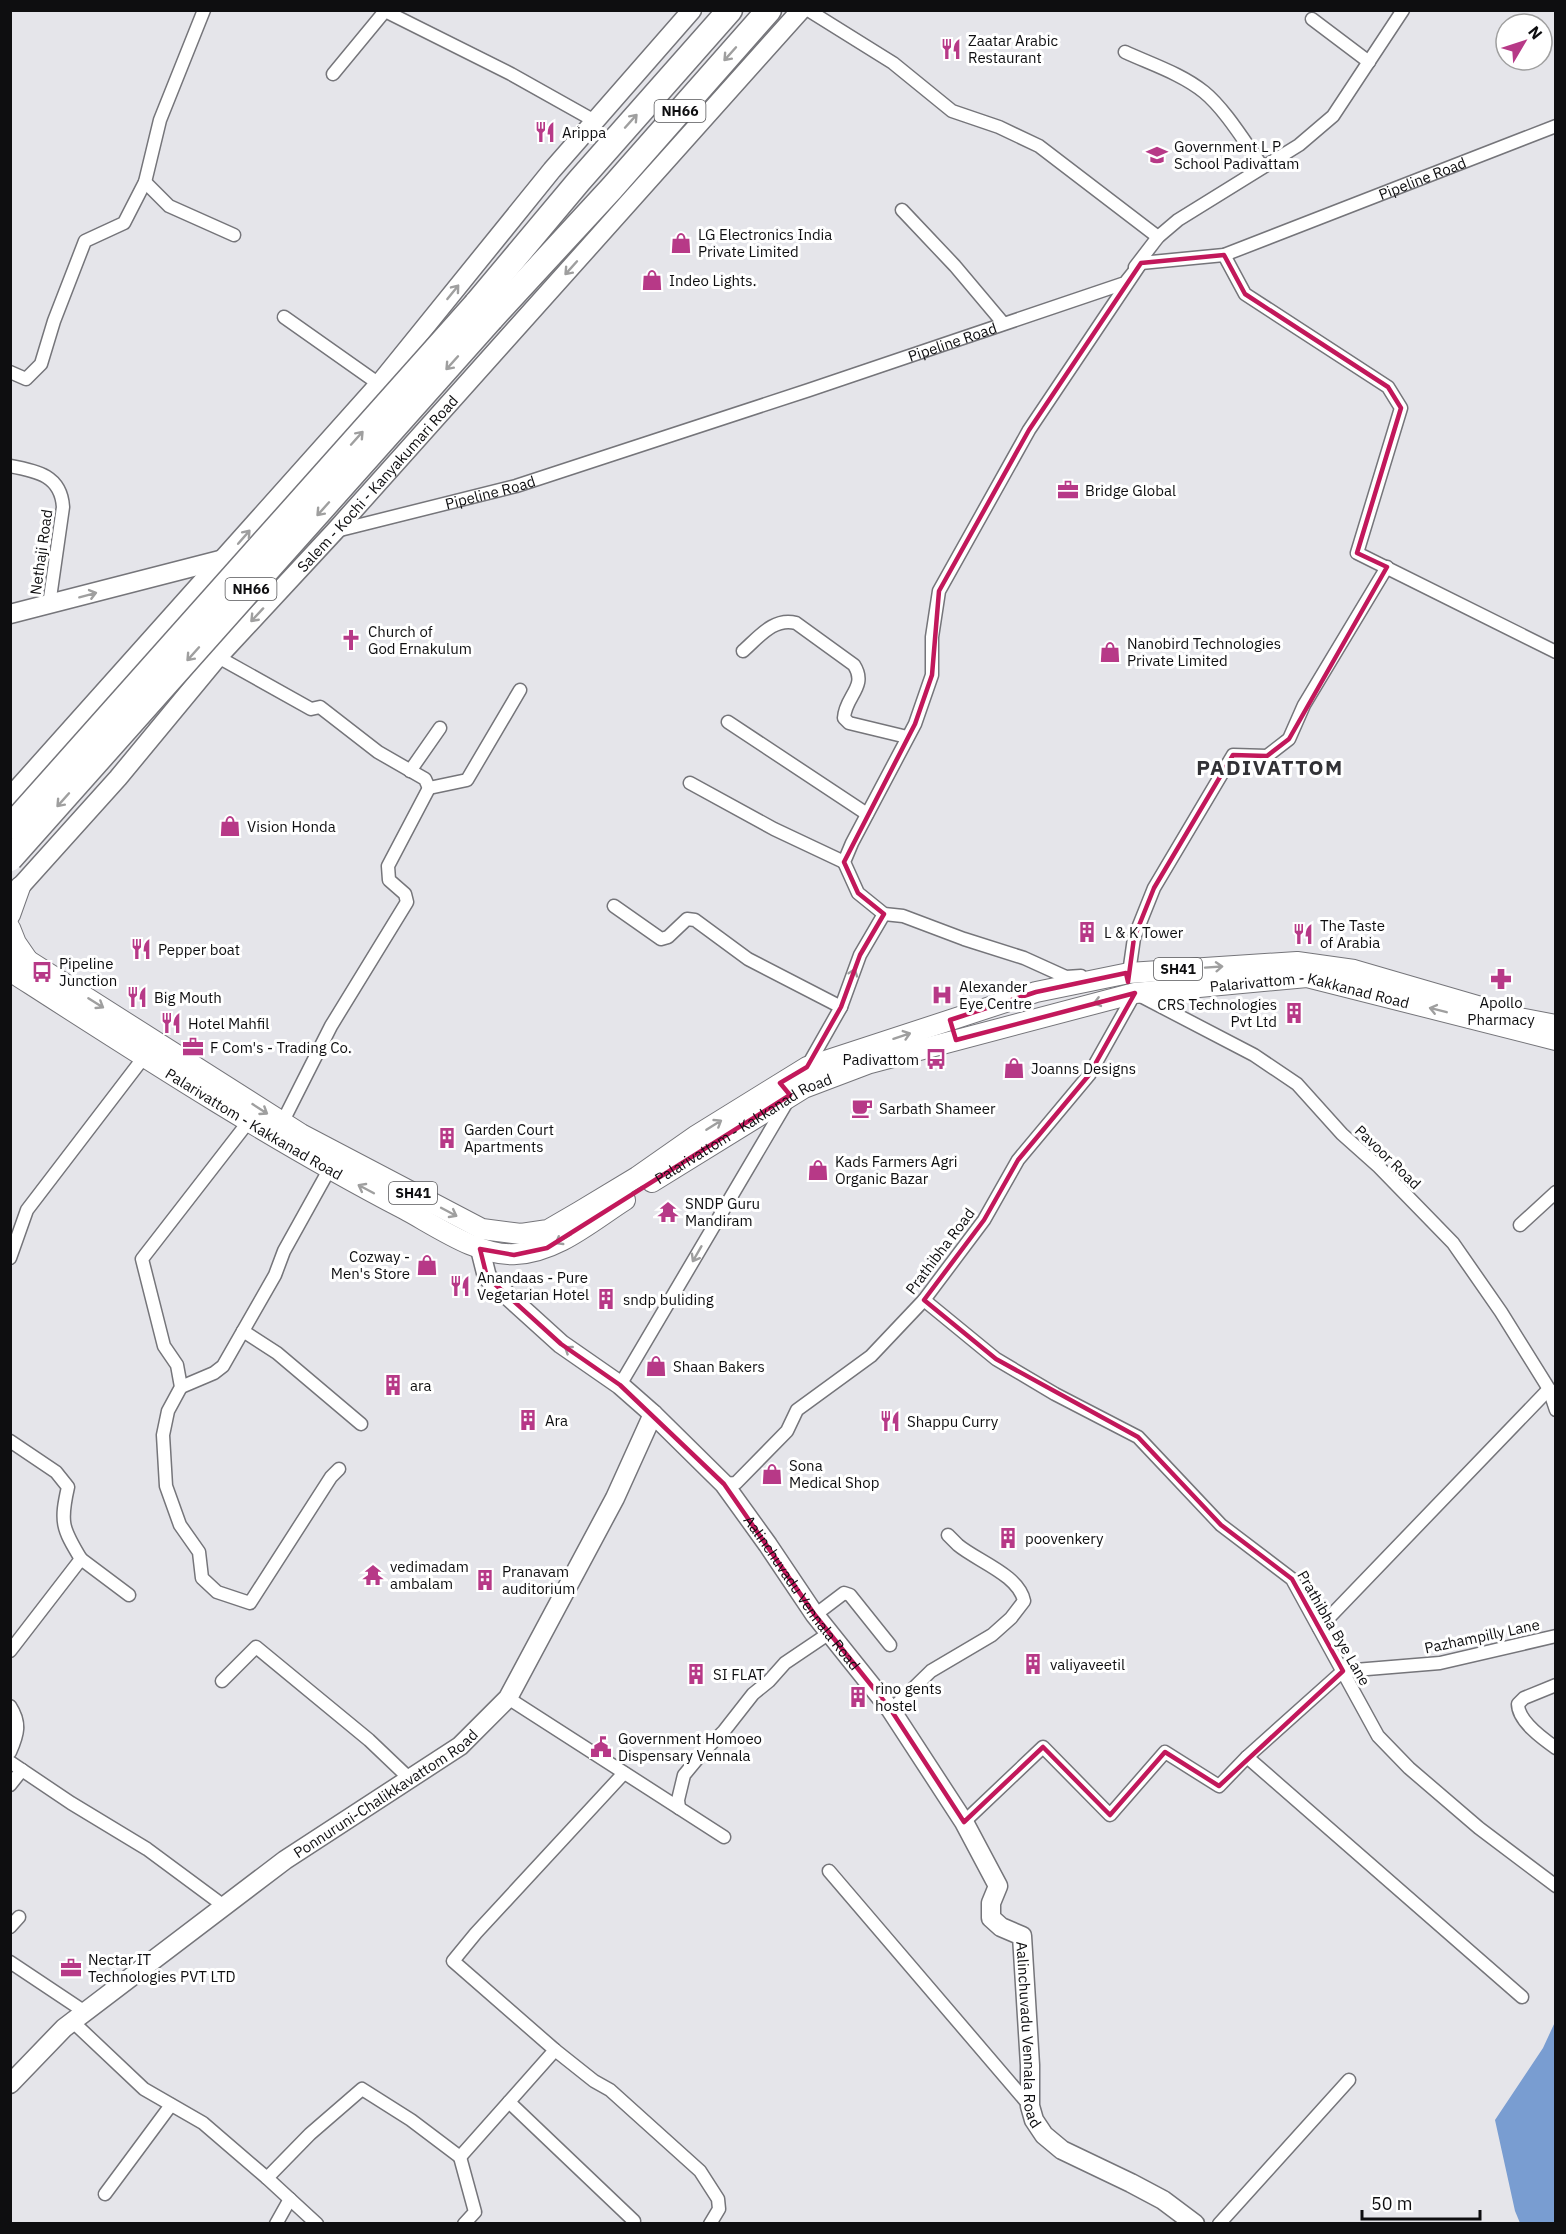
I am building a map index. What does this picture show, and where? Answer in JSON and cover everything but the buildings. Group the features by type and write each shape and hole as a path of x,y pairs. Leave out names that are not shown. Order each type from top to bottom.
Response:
{"highway":[{"name":"Salem - Kochi - Kanyakumari Road","path":"10,860 484,312 579,181 730,10"},
{"name":"Salem - Kochi - Kanyakumari Road","path":"10,827 484,312 591,210 769,10"}],"main road":[{"path":"10,915 15,892"},
{"path":"10,928 28,962"},
{"name":"SH41","path":"10,949 28,962"},
{"name":"Palarivattom - Kakkanad Road","path":"28,962 173,1051 282,1123 297,1141 329,1170 480,1249 514,1255 547,1248 785,1089 807,1067 1036,992 1129,973 1297,962 1354,970 1555,1028"},
{"name":"Palarivattom - Kakkanad Road","path":"10,971 249,1121 297,1141 482,1229 521,1234 548,1230 637,1177 697,1135 785,1089 870,1063 1135,993 1307,977 1555,1028"},
{"path":"948,1021 952,1041"}],"street":[{"path":"10,372 26,379 41,363 54,321 85,241 124,223 145,182 160,120 204,10"},
{"path":"10,797 379,384 593,120 692,10"},
{"name":"Salem - Kochi - Kanyakumari Road","path":"15,892 160,729 218,657 335,531 801,10"},
{"path":"808,10 892,63 952,111 999,127 1039,146 1158,237"},
{"path":"1125,283 1148,247 1178,220 1299,145 1333,116 1403,10"},
{"path":"333,74 384,11 511,74 593,120"},
{"path":"1312,19 1369,62"},
{"path":"1125,52 1180,78 1204,93 1229,121 1262,166"},
{"name":"Pipeline Road","path":"1141,263 1224,255 1556,126"},
{"path":"552,170 579,181"},
{"path":"145,182 169,206 234,235"},
{"path":"591,210 610,225"},
{"path":"902,210 955,266 1004,323"},
{"path":"1224,255 1245,294 1388,387 1401,408 1357,553 1556,652"},
{"path":"1125,283 1141,263"},
{"path":"844,862 915,723 932,675 932,637 939,591 1029,430 1141,263"},
{"name":"Pipeline Road","path":"335,531 516,486 1125,283"},
{"path":"284,317 379,384"},
{"name":"Nethaji Road","path":"10,466 53,480 62,493 63,507 49,604"},
{"path":"10,614 224,559"},
{"path":"690,783 774,829 844,862 858,893 884,914 903,916 1024,958 1066,977 1129,973 1134,938 1154,888 1233,755 1267,756 1289,739 1304,705 1387,567"},
{"path":"743,651 774,625 786,620 796,623 854,665 859,673 860,681 844,710 844,718 849,723 907,737"},
{"path":"218,657 311,709 320,707 378,752 425,779 429,788"},
{"path":"109,688 112,696 126,713 142,728 160,729"},
{"path":"429,788 467,780 520,690"},
{"path":"88,711 114,729 137,755"},
{"path":"728,722 867,814"},
{"path":"410,771 440,728"},
{"path":"282,1123 331,1026 407,902 405,894 389,880 388,866 429,788"},
{"path":"614,906 661,939 668,937 687,919 695,920 748,959 841,1007"},
{"path":"807,1067 841,1007 860,955 884,914"},
{"name":"Prathibha Road","path":"724,1484 736,1482 788,1431 797,1410 871,1356 924,1300 984,1220 1018,1160 1089,1075 1135,993"},
{"name":"Pavoor Road","path":"1135,993 1254,1054 1297,1084 1342,1134 1379,1167 1453,1243 1501,1312 1549,1389 1556,1410"},
{"path":"10,1258 27,1210 144,1057"},
{"path":"620,1385 785,1089"},
{"path":"181,1387 177,1365 164,1346 142,1259 249,1121"},
{"path":"329,1170 284,1251 275,1275 223,1366 214,1373 181,1387 168,1411 164,1435 166,1486 180,1525 199,1552 202,1578 217,1592 250,1603 339,1469"},
{"path":"1520,1225 1556,1192"},
{"name":"Aalinchuvadu Vennala Road","path":"480,1249 488,1277 561,1344 620,1385 724,1484 828,1634 891,1710 964,1822 998,1886 991,1903 991,1918 1001,1927 1022,1936 1030,2065 1030,2106 1034,2120 1044,2135 1062,2150 1131,2182 1163,2200 1196,2223"},
{"name":"Prathibha Bye Lane","path":"924,1300 996,1359 1055,1395 1138,1437 1221,1525 1292,1579 1378,1736 1409,1768 1479,1828 1556,1886"},
{"path":"243,1330 277,1353 361,1424"},
{"path":"1319,1628 1549,1389"},
{"name":"Ponnuruni-Chalikkavattom Road","path":"10,2084 63,2028 78,2016 285,1860 460,1746 508,1698 615,1498 653,1414"},
{"path":"10,1441 56,1472 68,1486 63,1513 67,1536 81,1559 129,1595"},
{"path":"891,1710 931,1671 992,1635 1011,1618 1024,1601 1022,1592 1011,1581 958,1546 948,1535"},
{"path":"10,1651 81,1559"},
{"path":"814,1615 844,1593 849,1595 890,1645"},
{"path":"679,1808 678,1800 684,1775 724,1731 749,1698 785,1663 828,1634"},
{"name":"Pazhampilly Lane","path":"1343,1671 1440,1663 1556,1636"},
{"path":"222,1681 256,1647 369,1740 410,1779"},
{"path":"964,1822 1043,1747 1110,1815 1165,1752 1219,1786 1247,1757 1343,1671"},
{"path":"1556,1685 1524,1698 1517,1708 1521,1715 1556,1748"},
{"path":"508,1698 724,1837"},
{"path":"10,1706 18,1718 16,1739 10,1752"},
{"path":"1247,1757 1522,1997"},
{"path":"10,1761 71,1803 147,1849 224,1906"},
{"path":"10,1785 22,1770"},
{"path":"624,1773 476,1933 453,1961 555,2050 594,2081 610,2090 700,2172 718,2199 719,2210 710,2223"},
{"path":"829,1871 1030,2106"},
{"path":"10,1962 78,2016 144,2089 203,2123 317,2223"},
{"path":"460,2157 555,2050"},
{"path":"1219,2223 1349,2080"},
{"path":"267,2178 310,2134 362,2089 411,2120 460,2157 475,2212 464,2223"},
{"path":"509,2102 634,2221"},
{"path":"105,2194 171,2105"},
{"path":"276,2223 290,2199"}],"highlighted area":[{"path":"1224,255 1245,294 1388,387 1401,408 1357,553 1387,567 1289,739 1267,756 1233,755 1154,888 1134,938 1128,982 1126,973 1036,992 950,1020 956,1040 1135,993 1089,1075 1018,1160 984,1220 924,1300 996,1359 1138,1437 1221,1525 1292,1579 1343,1671 1219,1786 1165,1752 1110,1815 1043,1747 964,1822 891,1710 815,1615 724,1484 620,1385 561,1344 487,1277 480,1249 514,1255 547,1248 790,1095 780,1083 807,1067 841,1007 860,955 884,914 858,893 844,862 915,724 932,675 939,591 1029,430 1141,263"}],"water":[{"path":"1555,2022 1555,2223 1520,2223 1515,2211 1495,2120 1543,2048"}],"place":[{"name":"Zaatar Arabic Restaurant","path":"951,49"},
{"name":"Arippa","path":"545,132"},
{"name":"Government L P School Padivattam","path":"1157,155"},
{"name":"LG Electronics India Private Limited","path":"681,243"},
{"name":"Indeo Lights.","path":"652,280"},
{"name":"Bridge Global","path":"1068,490"},
{"name":"Church of God Ernakulum","path":"351,640"},
{"name":"Nanobird Technologies Private Limited","path":"1110,652"},
{"name":"Vision Honda","path":"230,826"},
{"name":"L & K Tower","path":"1087,932"},
{"name":"The Taste of Arabia","path":"1303,934"},
{"name":"Pepper boat","path":"141,949"},
{"name":"Pipeline Junction","path":"42,972"},
{"name":"Apollo Pharmacy","path":"1501,979"},
{"name":"Alexander Eye Centre","path":"942,995"},
{"name":"Big Mouth","path":"137,997"},
{"name":"CRS Technologies Pvt Ltd","path":"1294,1013"},
{"name":"Hotel Mahfil","path":"171,1023"},
{"name":"F Com's - Trading Co.","path":"193,1047"},
{"name":"Padivattom","path":"936,1059"},
{"name":"Joanns Designs","path":"1014,1068"},
{"name":"Sarbath Shameer","path":"862,1108"},
{"name":"Garden Court Apartments","path":"447,1138"},
{"name":"Kads Farmers Agri Organic Bazar","path":"818,1170"},
{"name":"SNDP Guru Mandiram","path":"668,1212"},
{"name":"Cozway - Men's Store","path":"427,1265"},
{"name":"Anandaas - Pure Vegetarian Hotel","path":"460,1286"},
{"name":"sndp buliding","path":"606,1299"},
{"name":"Shaan Bakers","path":"656,1366"},
{"name":"ara","path":"393,1385"},
{"name":"Ara","path":"528,1420"},
{"name":"Shappu Curry","path":"890,1421"},
{"name":"Sona Medical Shop","path":"772,1474"},
{"name":"poovenkery","path":"1008,1538"},
{"name":"vedimadam ambalam","path":"373,1575"},
{"name":"Pranavam auditorium","path":"485,1580"},
{"name":"valiyaveetil","path":"1033,1664"},
{"name":"SI FLAT","path":"696,1674"},
{"name":"rino gents hostel","path":"858,1697"},
{"name":"Government Homoeo Dispensary Vennala","path":"601,1747"},
{"name":"Nectar IT Technologies PVT LTD","path":"71,1968"}],"district":[{"name":"PADIVATTOM","path":"1270,767"}]}
